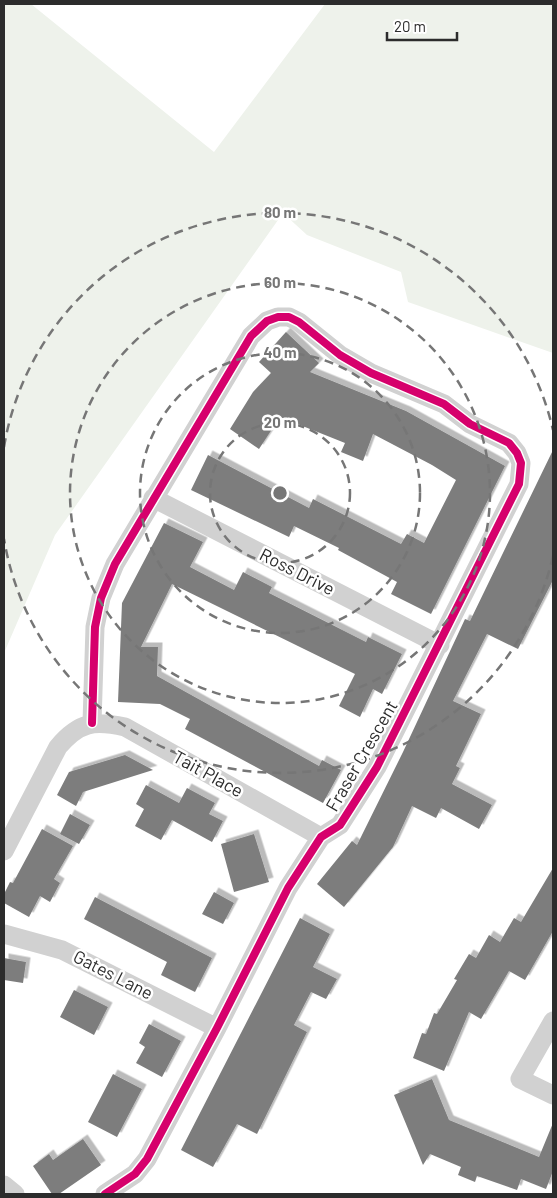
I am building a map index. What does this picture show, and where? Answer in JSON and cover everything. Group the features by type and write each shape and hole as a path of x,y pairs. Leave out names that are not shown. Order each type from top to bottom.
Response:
{"street":[{"name":"Fraser Crescent","path":"105,1194 135,1174 147,1159 217,1028 288,888 321,837 340,825 377,767 440,645 519,484 521,463 517,453 509,443 470,424 444,404 371,373 340,356 299,322 289,317 278,317 267,321 251,336 153,498"},
{"name":"Ross Drive","path":"153,498 440,645"},
{"path":"4,851 58,747 69,733 92,723 95,627 101,598 115,564 153,498"},
{"name":"Tait Place","path":"92,723 105,722 125,727 321,837"},
{"name":"Gates Lane","path":"4,934 62,950 217,1028"},
{"path":"553,1021 520,1079 553,1095"},
{"path":"4,1185 15,1194"}],"shaded area":[{"path":"4,4 31,4 214,152 325,4 553,4 553,353 408,302 401,272 307,235 283,213 55,535 4,653"}],"building":[{"path":"286,332 319,363 310,372 406,411 505,466 431,614 391,594 397,582 338,550 339,548 294,526 289,537 191,490 208,455 309,508 313,499 401,544 407,534 424,543 456,480 432,465 373,434 363,461 341,452 345,443 280,417 259,449 230,429 253,392 271,373 259,362"},
{"path":"553,450 553,580 518,649 487,634 453,701 481,714 456,766 460,768 452,784 492,805 479,829 441,808 436,818 412,806 393,847 344,907 317,884 352,841 357,845 465,619 470,621"},
{"path":"164,523 203,542 190,567 234,590 243,572 272,587 269,593 366,642 368,637 402,654 382,694 373,689 360,717 339,706 355,674 172,584 141,647 158,647 157,676 319,766 322,760 341,770 323,803 185,729 190,719 160,704 118,702 122,603"},
{"path":"125,755 153,770 83,792 76,806 57,795 69,772"},
{"path":"146,785 179,803 187,788 215,803 209,814 223,821 212,842 172,820 161,840 135,826 144,809 136,804"},
{"path":"70,814 90,825 79,844 60,834"},
{"path":"42,829 73,846 54,879 60,883 50,902 40,896 29,917 4,903 4,894 10,882 13,883"},
{"path":"254,834 269,882 234,892 221,844"},
{"path":"553,868 553,931 525,980 509,971 481,1019 469,1012 444,1071 413,1058 422,1033 426,1034 434,1013 437,1014 457,980 454,979 469,954 476,958 489,935 500,942 514,918 521,922"},
{"path":"214,892 234,903 223,924 202,914"},
{"path":"95,897 212,958 195,992 161,975 167,962 84,919"},
{"path":"300,918 330,934 313,967 337,979 326,999 311,992 294,1025 307,1032 257,1134 237,1124 213,1167 181,1150"},
{"path":"4,958 26,962 23,983 4,980"},
{"path":"74,990 108,1007 94,1035 60,1017"},
{"path":"149,1024 181,1041 162,1077 136,1063 145,1047 139,1043"},
{"path":"113,1074 142,1089 117,1137 88,1122"},
{"path":"432,1079 449,1120 539,1157 553,1123 553,1171 546,1189 521,1179 517,1190 477,1176 475,1182 458,1175 461,1167 430,1154 423,1165 394,1095"},
{"path":"83,1139 101,1165 59,1194 52,1194 33,1166 49,1154 53,1160"}],"cycle path":[{"path":"92,723 95,627 101,598 115,564 251,336 267,321 278,317 289,317 299,322 340,355 371,373 444,404 470,424 509,443 517,453 521,463 519,484 377,767 340,825 321,837 288,888 217,1028 147,1159 135,1174 105,1194"}]}
